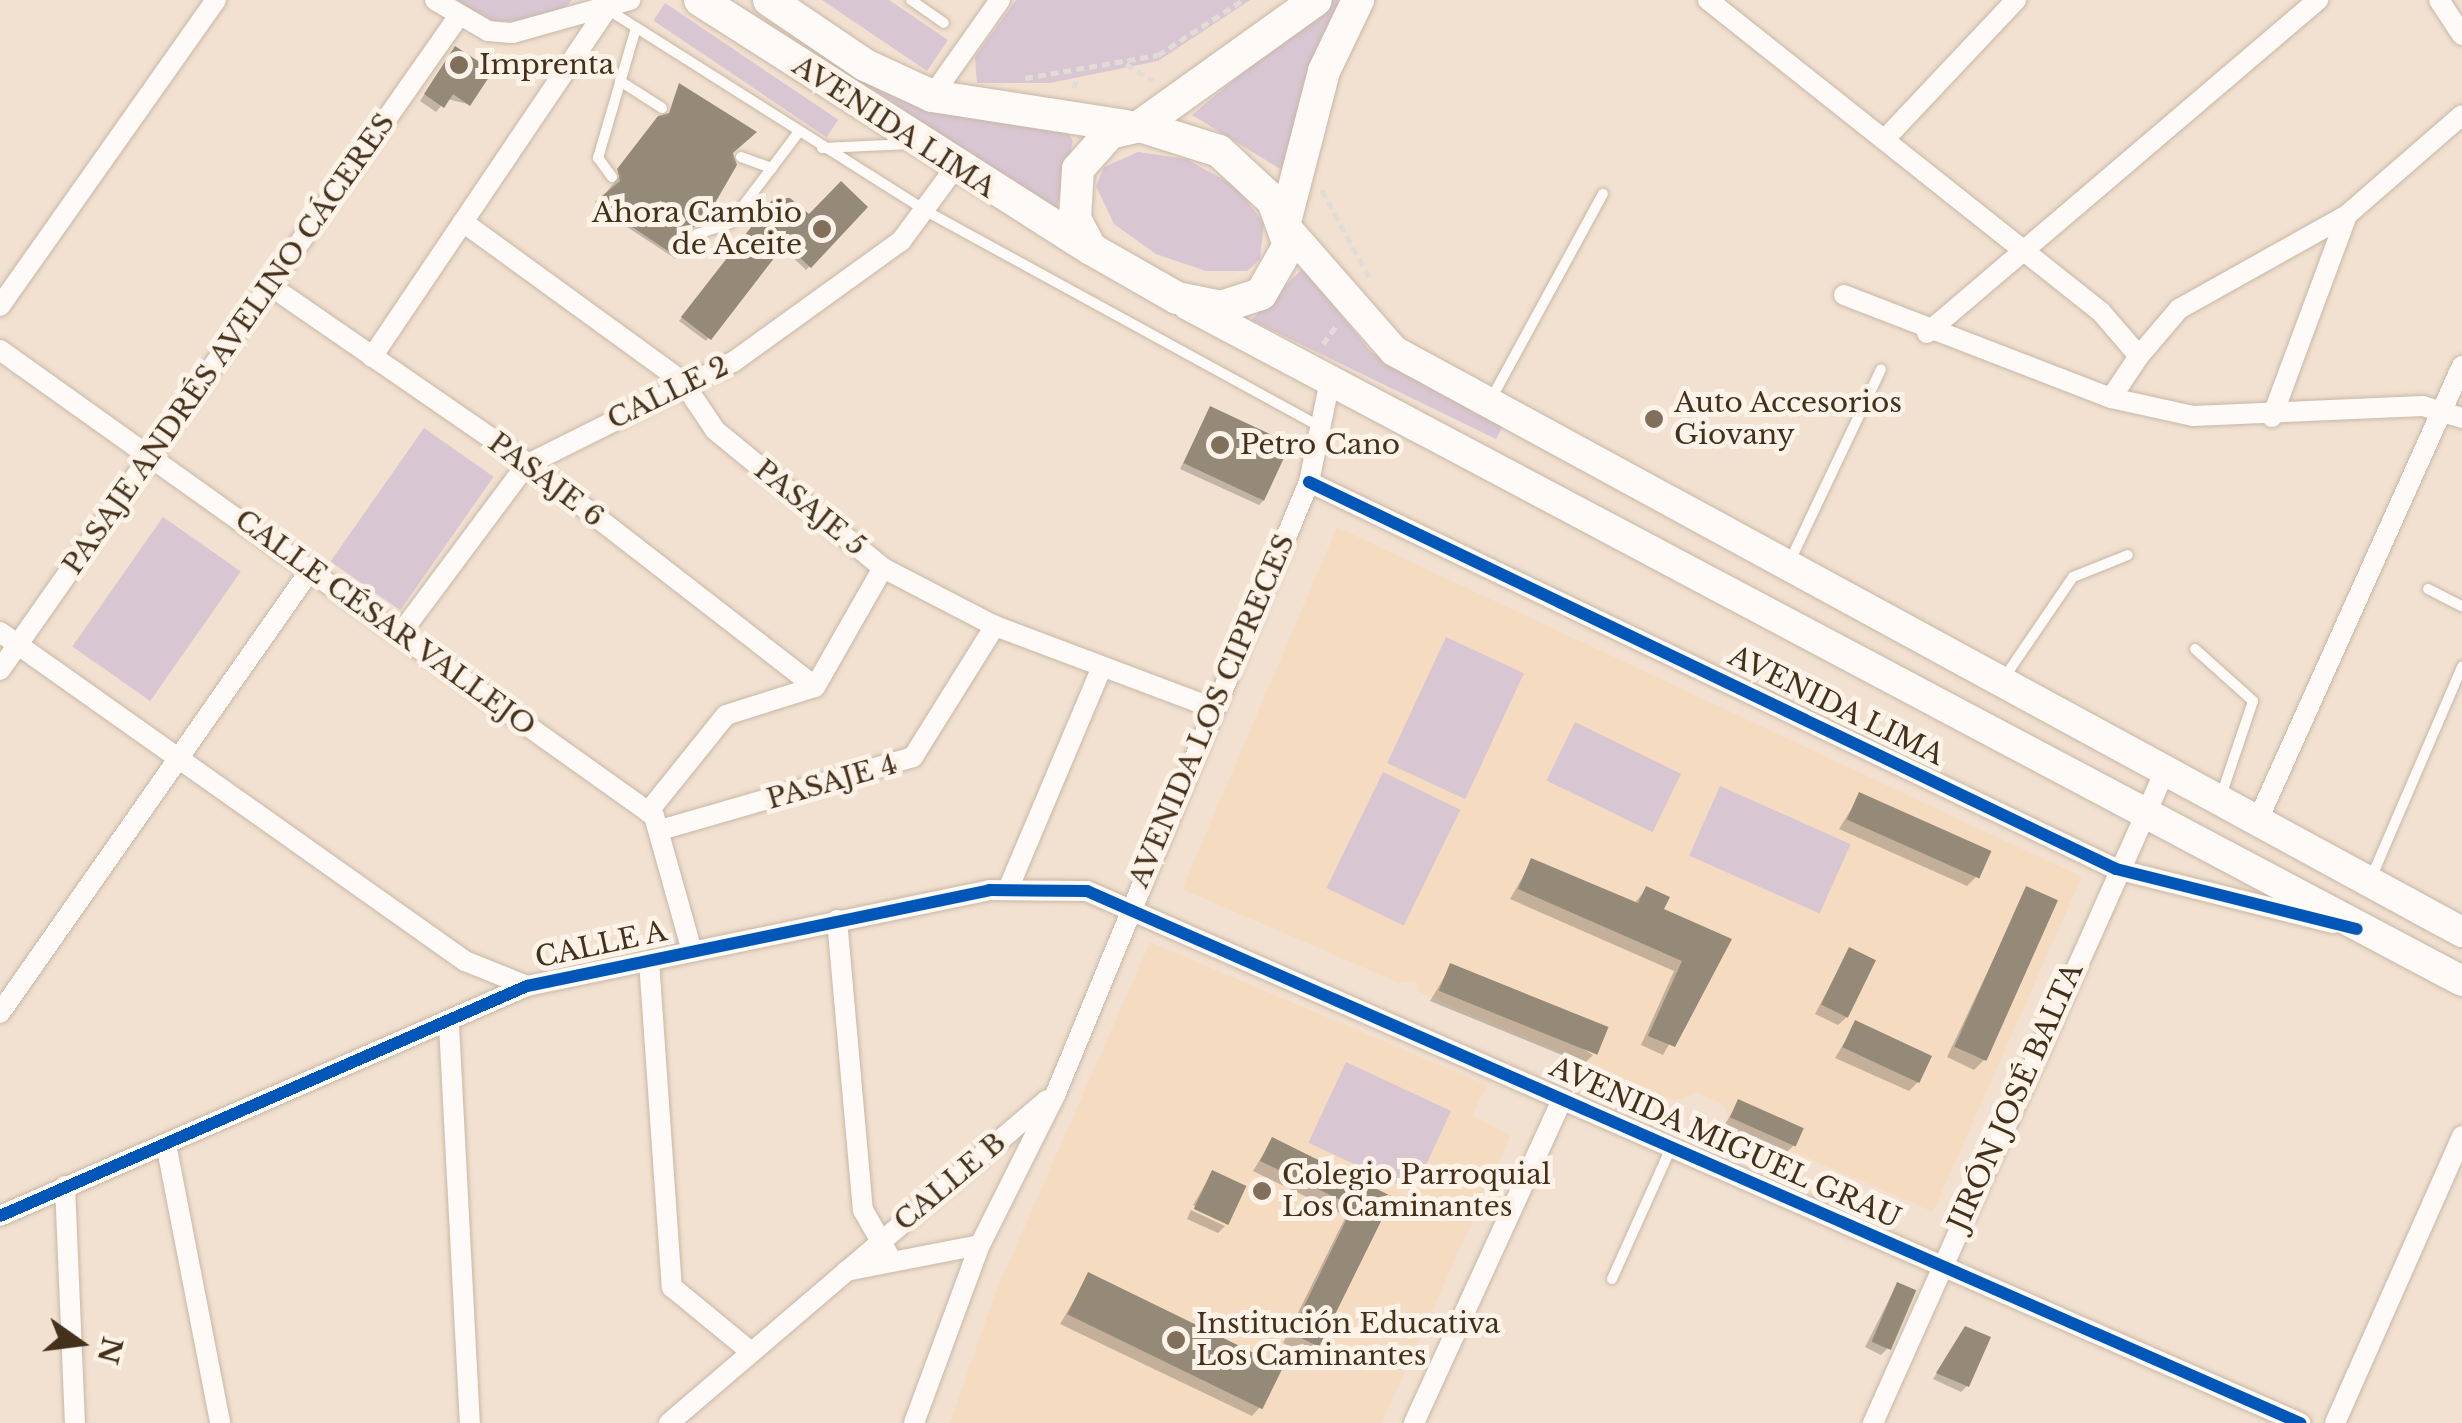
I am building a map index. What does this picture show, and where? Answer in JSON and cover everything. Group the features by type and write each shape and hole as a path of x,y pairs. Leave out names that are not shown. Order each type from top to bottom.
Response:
{"main road":[{"name":"AVENIDA LIMA","path":"700,0 914,144 1092,249"},
{"name":"AVENIDA LIMA","path":"769,0 865,65 932,96 1132,126"},
{"path":"1316,0 1132,126 1097,142 1074,185 1075,219 1092,249 1177,298 1221,308 1249,302 1281,272 1287,227 1324,71 1358,0"},
{"path":"1132,126 1219,151 1257,182 1349,308 1394,350 2462,932"},
{"name":"AVENIDA LIMA","path":"1177,298 2357,929 2462,981"}],"street":[{"path":"0,306 216,0"},
{"path":"435,0 458,18 512,33 630,0"},
{"path":"932,96 1000,0"},
{"path":"1708,0 2026,252 2139,356"},
{"path":"1885,140 2016,0"},
{"path":"1927,333 2318,0"},
{"path":"2439,0 2462,35"},
{"path":"372,356 604,5"},
{"name":"PASAJE ANDRÉS AVELINO CÁCERES","path":"0,670 458,18"},
{"path":"2112,398 2139,356 2179,309 2347,216 2462,115"},
{"name":"CALLE 2","path":"401,633 528,464 682,381 733,362 901,241 954,169"},
{"path":"2272,416 2347,216"},
{"name":"PASAJE 5","path":"463,222 682,381 715,430 883,568 995,626 1213,708"},
{"name":"PASAJE 6","path":"269,286 528,464 815,687"},
{"path":"1844,295 1927,333 2112,398 2226,421 2442,409 2462,418"},
{"name":"CALLE CÉSAR VALLEJO","path":"0,350 401,633 654,821"},
{"path":"2257,822 2462,366"},
{"name":"AVENIDA LOS CIPRECES","path":"914,1423 980,1245 1056,1093 1130,906 1309,482 1323,428 1318,374"},
{"name":"AVENIDA LIMA","path":"1309,482 2116,868 2357,929"},
{"path":"692,951 654,821 726,715 815,687 883,568"},
{"path":"0,1013 311,569"},
{"name":"PASAJE 4","path":"654,821 912,758 995,626"},
{"path":"0,632 465,961 527,986"},
{"path":"1010,887 1102,666"},
{"name":"JIRÓN JOSÉ BALTA","path":"1874,1423 2116,868 2164,773"},
{"name":"CALLE A","path":"0,1216 449,1025 527,986 1010,887 1088,891 1130,906"},
{"name":"AVENIDA MIGUEL GRAU","path":"1130,906 2300,1423"},
{"path":"837,920 853,1144 863,1210 892,1261"},
{"path":"649,960 672,1286 750,1352"},
{"path":"449,1025 470,1423"},
{"name":"CALLE B","path":"669,1423 1056,1093"},
{"path":"1414,1423 1562,1099"},
{"path":"2335,1423 2462,1136"},
{"path":"166,1144 220,1423"},
{"path":"65,1186 76,1423"},
{"name":"CALLE B","path":"843,1272 980,1245"}],"lane":[{"path":"911,0 944,23"},
{"path":"604,5 821,148 926,211 1323,428"},
{"path":"612,177 598,158 636,28"},
{"path":"620,81 662,108"},
{"path":"697,234 730,224 798,133"},
{"path":"821,148 914,144"},
{"path":"741,158 772,168"},
{"path":"1490,402 1603,194"},
{"path":"1787,566 1881,370"},
{"path":"2000,683 2073,577 2128,555"},
{"path":"2428,589 2462,606"},
{"path":"2195,649 2252,700 2220,802"},
{"path":"2369,882 2462,667"},
{"path":"1612,1278 1672,1147"}],"path":[{"path":"1010,78 1070,76 1158,55 1242,0"},
{"path":"1318,374 1349,308"}],"shaded area":[{"path":"454,0 572,0 561,13 520,21 493,21"},
{"path":"822,0 889,0 948,40 927,71"},
{"path":"1016,0 1250,0 1158,61 1050,83 977,83 975,57"},
{"path":"1329,0 1345,0 1300,98 1285,172 1192,115"},
{"path":"665,3 838,120 827,137 653,20"},
{"path":"844,70 935,110 1067,131 1073,141 1056,211"},
{"path":"1138,152 1186,159 1235,186 1264,223 1260,259 1247,271 1206,271 1156,254 1114,224 1096,186 1104,167"},
{"path":"1303,268 1371,352 1503,425 1496,439 1251,320"},
{"path":"424,428 494,477 400,610 331,562"},
{"path":"163,517 241,571 150,701 72,646"},
{"path":"1337,527 2082,877 1933,1212 1731,1125 1723,1104 1697,1093 1675,1101 1417,991 1416,981 1399,983 1182,889"},
{"path":"1446,637 1524,673 1465,799 1387,763"},
{"path":"1575,722 1681,774 1653,832 1547,780"},
{"path":"1383,772 1460,810 1404,926 1326,888"},
{"path":"1720,786 1851,844 1820,914 1689,855"},
{"name":"Colegio Parroquial Los Caminantes","path":"1150,942 1487,1085 1472,1116 1511,1135 1382,1423 950,1423 994,1296"},
{"path":"1346,1062 1451,1111 1414,1192 1308,1143"}],"building":[{"path":"455,46 493,71 470,106 453,94 444,108 424,94"},
{"path":"679,83 757,132 733,153 737,165 704,222 690,229 680,259 595,202 620,181 617,169 658,116 669,113"},
{"path":"841,181 868,207 811,268 785,244 711,340 681,317 773,199 790,198 809,214"},
{"path":"1210,406 1291,444 1264,501 1183,463"},
{"path":"1859,792 1991,851 1979,878 1847,819"},
{"path":"1531,858 1638,903 1646,886 1670,897 1664,909 1732,939 1675,1047 1648,1036 1682,961 1518,889"},
{"path":"2026,886 2058,900 1986,1061 1954,1047"},
{"path":"1849,947 1876,960 1848,1018 1821,1005"},
{"path":"1450,963 1609,1027 1597,1055 1439,991"},
{"path":"1855,1020 1932,1056 1919,1083 1842,1047"},
{"path":"1738,1099 1804,1128 1796,1147 1730,1117"},
{"path":"1272,1137 1393,1197 1319,1347 1291,1333 1353,1206 1260,1161"},
{"path":"1212,1170 1246,1186 1228,1225 1194,1209"},
{"name":"Institución Educativa Los Caminantes","path":"1088,1272 1283,1367 1262,1409 1067,1314"},
{"path":"1897,1282 1916,1290 1891,1350 1872,1342"},
{"path":"1965,1326 1991,1337 1969,1387 1936,1373"}],"cycle path":[{"path":"1309,482 2116,869 2357,929"},
{"path":"0,1216 527,986 989,890 1087,891 2300,1423"}],"place":[{"name":"Imprenta","path":"459,65"},
{"name":"Ahora Cambio de Aceite","path":"822,229"},
{"name":"Auto Accesorios Giovany","path":"1654,419"},
{"name":"Petro Cano","path":"1220,445"},
{"name":"Colegio Parroquial Los Caminantes","path":"1262,1191"},
{"name":"Institución Educativa Los Caminantes","path":"1176,1340"}]}
